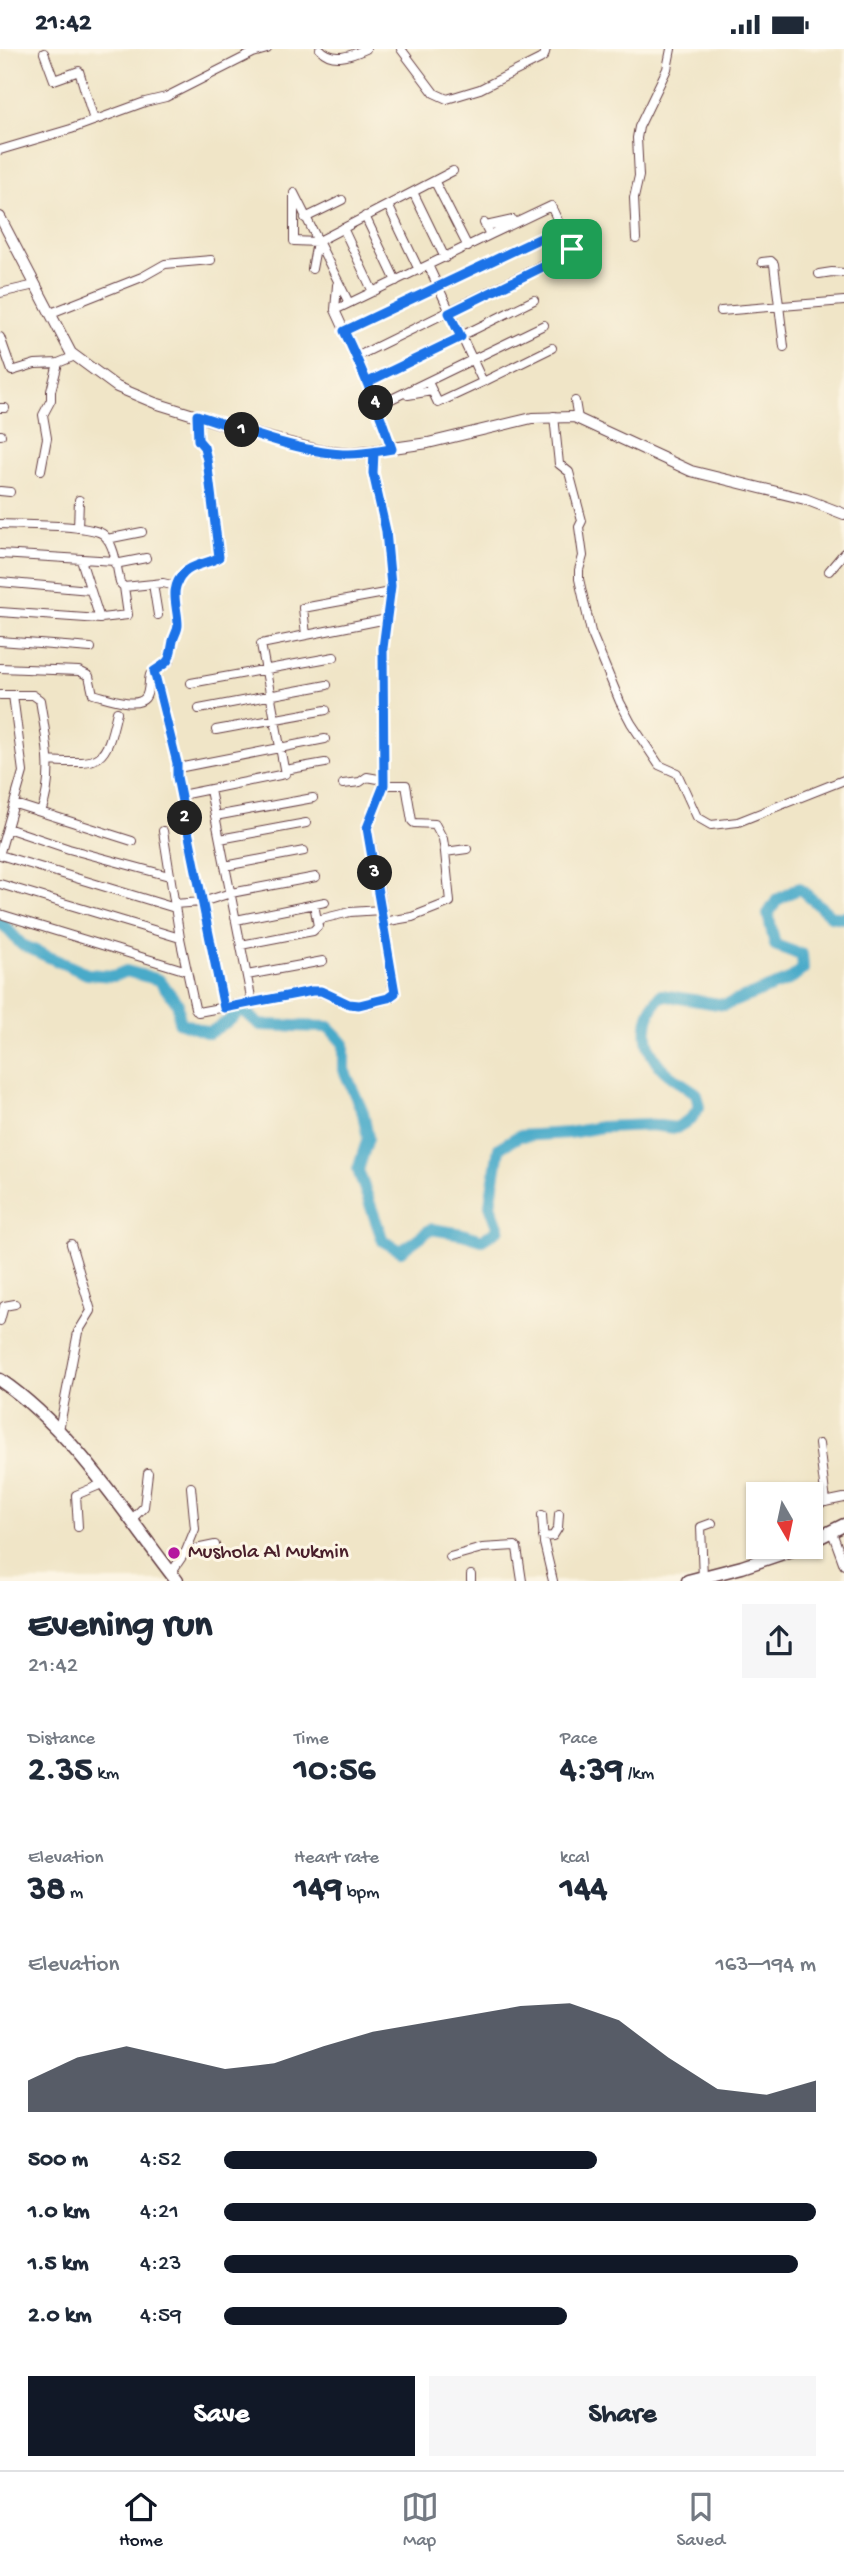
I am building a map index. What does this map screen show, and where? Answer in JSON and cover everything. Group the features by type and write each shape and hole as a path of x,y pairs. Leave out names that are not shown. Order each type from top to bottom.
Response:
{"main road":[{"path":"0,1380 28,1400 59,1430 174,1578"},
{"path":"688,1581 757,1559"}],"street":[{"path":"0,150 145,101 166,97 252,51 267,49"},
{"path":"320,49 325,55 339,58 366,49"},
{"path":"401,49 434,93 447,99 480,89 540,59 547,49"},
{"path":"636,239 634,198 639,176 639,127 667,69 671,49"},
{"path":"44,53 54,80 79,71 94,120"},
{"path":"349,303 337,284 317,242 305,218 294,193 294,241 317,242 453,171"},
{"path":"435,182 468,247"},
{"path":"413,192 445,258"},
{"path":"305,218 342,200"},
{"path":"388,205 419,270"},
{"path":"335,310 523,218 551,207 572,249 569,254 356,357"},
{"path":"365,216 396,281"},
{"path":"0,217 67,346 75,356 117,387 155,404 258,435 322,451 351,454 428,443 532,418 578,419 691,471 805,499 844,514"},
{"path":"490,235 485,225 523,218"},
{"path":"343,228 373,292"},
{"path":"344,331 562,228"},
{"path":"312,269 317,242"},
{"path":"51,313 142,277 164,264 211,260"},
{"path":"762,261 773,262 784,347"},
{"path":"428,265 483,382"},
{"path":"819,274 844,273"},
{"path":"337,284 335,310 368,382 392,449"},
{"path":"0,293 35,285"},
{"path":"368,382 534,300"},
{"path":"721,311 844,301"},
{"path":"377,406 544,325"},
{"path":"0,337 12,371 35,364 58,363 75,356"},
{"path":"428,381 438,403 552,348"},
{"path":"41,470 47,438 43,412 51,400 58,363"},
{"path":"396,397 432,391"},
{"path":"575,401 578,419"},
{"path":"0,668 85,673 89,676 93,694 131,702 146,697 149,678 171,656 178,627 174,597 176,586 183,574 199,564 216,559 219,553 207,460 204,447 198,440 197,415"},
{"path":"554,417 559,464 569,472 582,521 579,527 583,556 579,579 591,632 631,723 659,765 677,773 696,817 711,825 738,822 844,780"},
{"path":"163,831 174,906 196,1010 200,1012 312,991 328,994 353,1005 393,997 395,993 367,828 384,783 383,648 390,592 386,531 373,473 374,452"},
{"path":"0,491 10,492"},
{"path":"78,527 79,500"},
{"path":"0,524 78,527 97,532 107,539 120,583 124,587 128,615 95,620 0,612"},
{"path":"107,539 142,532"},
{"path":"829,571 844,553"},
{"path":"0,554 115,563 146,558"},
{"path":"80,560 101,618"},
{"path":"0,582 90,590"},
{"path":"124,587 163,583 176,586"},
{"path":"153,584 158,615"},
{"path":"306,635 303,608 390,592"},
{"path":"181,795 285,774 261,644 387,619"},
{"path":"0,641 91,648"},
{"path":"191,683 334,657"},
{"path":"154,671 178,768 177,777 224,1008"},
{"path":"199,709 327,685"},
{"path":"0,695 33,695 40,700 49,761 48,785 41,812"},
{"path":"13,695 23,772 1,841 0,853 174,906 316,877"},
{"path":"216,730 326,710"},
{"path":"49,761 86,763 102,756 109,747 117,712"},
{"path":"178,768 325,740"},
{"path":"285,770 325,763"},
{"path":"343,784 360,782 367,777 384,783 405,785 412,821 433,822 443,839 450,902 412,917 383,922"},
{"path":"210,790 252,1002"},
{"path":"215,816 313,798"},
{"path":"15,804 132,841"},
{"path":"220,839 306,824"},
{"path":"7,828 69,849 169,876"},
{"path":"445,852 467,849"},
{"path":"225,866 304,852"},
{"path":"0,884 180,937"},
{"path":"236,920 325,902"},
{"path":"241,945 313,932 318,926 314,904"},
{"path":"317,920 350,912 381,910"},
{"path":"0,915 187,971"},
{"path":"247,975 323,961"},
{"path":"59,1430 78,1332 91,1311 71,1244"},
{"path":"0,1321 4,1306 15,1304"},
{"path":"819,1444 826,1502"},
{"path":"131,1520 144,1507 148,1473"},
{"path":"78,1527 76,1495 102,1484"},
{"path":"174,1578 195,1529 191,1487"},
{"path":"823,1503 844,1498"},
{"path":"543,1537 553,1536 556,1532 559,1514"},
{"path":"542,1515 543,1537 553,1581"},
{"path":"703,1578 701,1527 712,1523"},
{"path":"838,1528 844,1565"},
{"path":"186,1551 215,1545"},
{"path":"450,1557 482,1548 514,1546 517,1548 522,1581"}],"waterway":[{"path":"0,924 2,923 22,945 87,974 114,976 126,971 159,980 178,1004 179,1022 209,1033 242,1009 260,1025 329,1027 344,1044 344,1070 363,1113 368,1138 358,1170 383,1241 401,1251 431,1229 482,1240 499,1229 490,1205 499,1148 519,1136 569,1133 601,1127 651,1125 676,1128 691,1119 699,1107 696,1093 660,1066 647,1040 648,1021 661,995 725,1005 789,980 803,969 802,955 775,945 768,914 777,900 799,888 831,916 844,916"}],"place":[{"name":"Mushola Al Mukmin","path":"174,1553"}],"route":[{"path":"572,249 562,228 344,331 368,382 377,406 392,449 374,452 373,473 386,531 391,586 383,648 384,785 367,828 395,993 393,997 353,1005 321,991 312,991 224,1008 177,777 177,763 154,671 170,660 178,627 174,597 176,586 183,574 190,569 219,557 207,460 204,447 198,440 197,415 280,441 337,453 392,449 368,382 461,337 449,313 569,254 572,249"}]}
